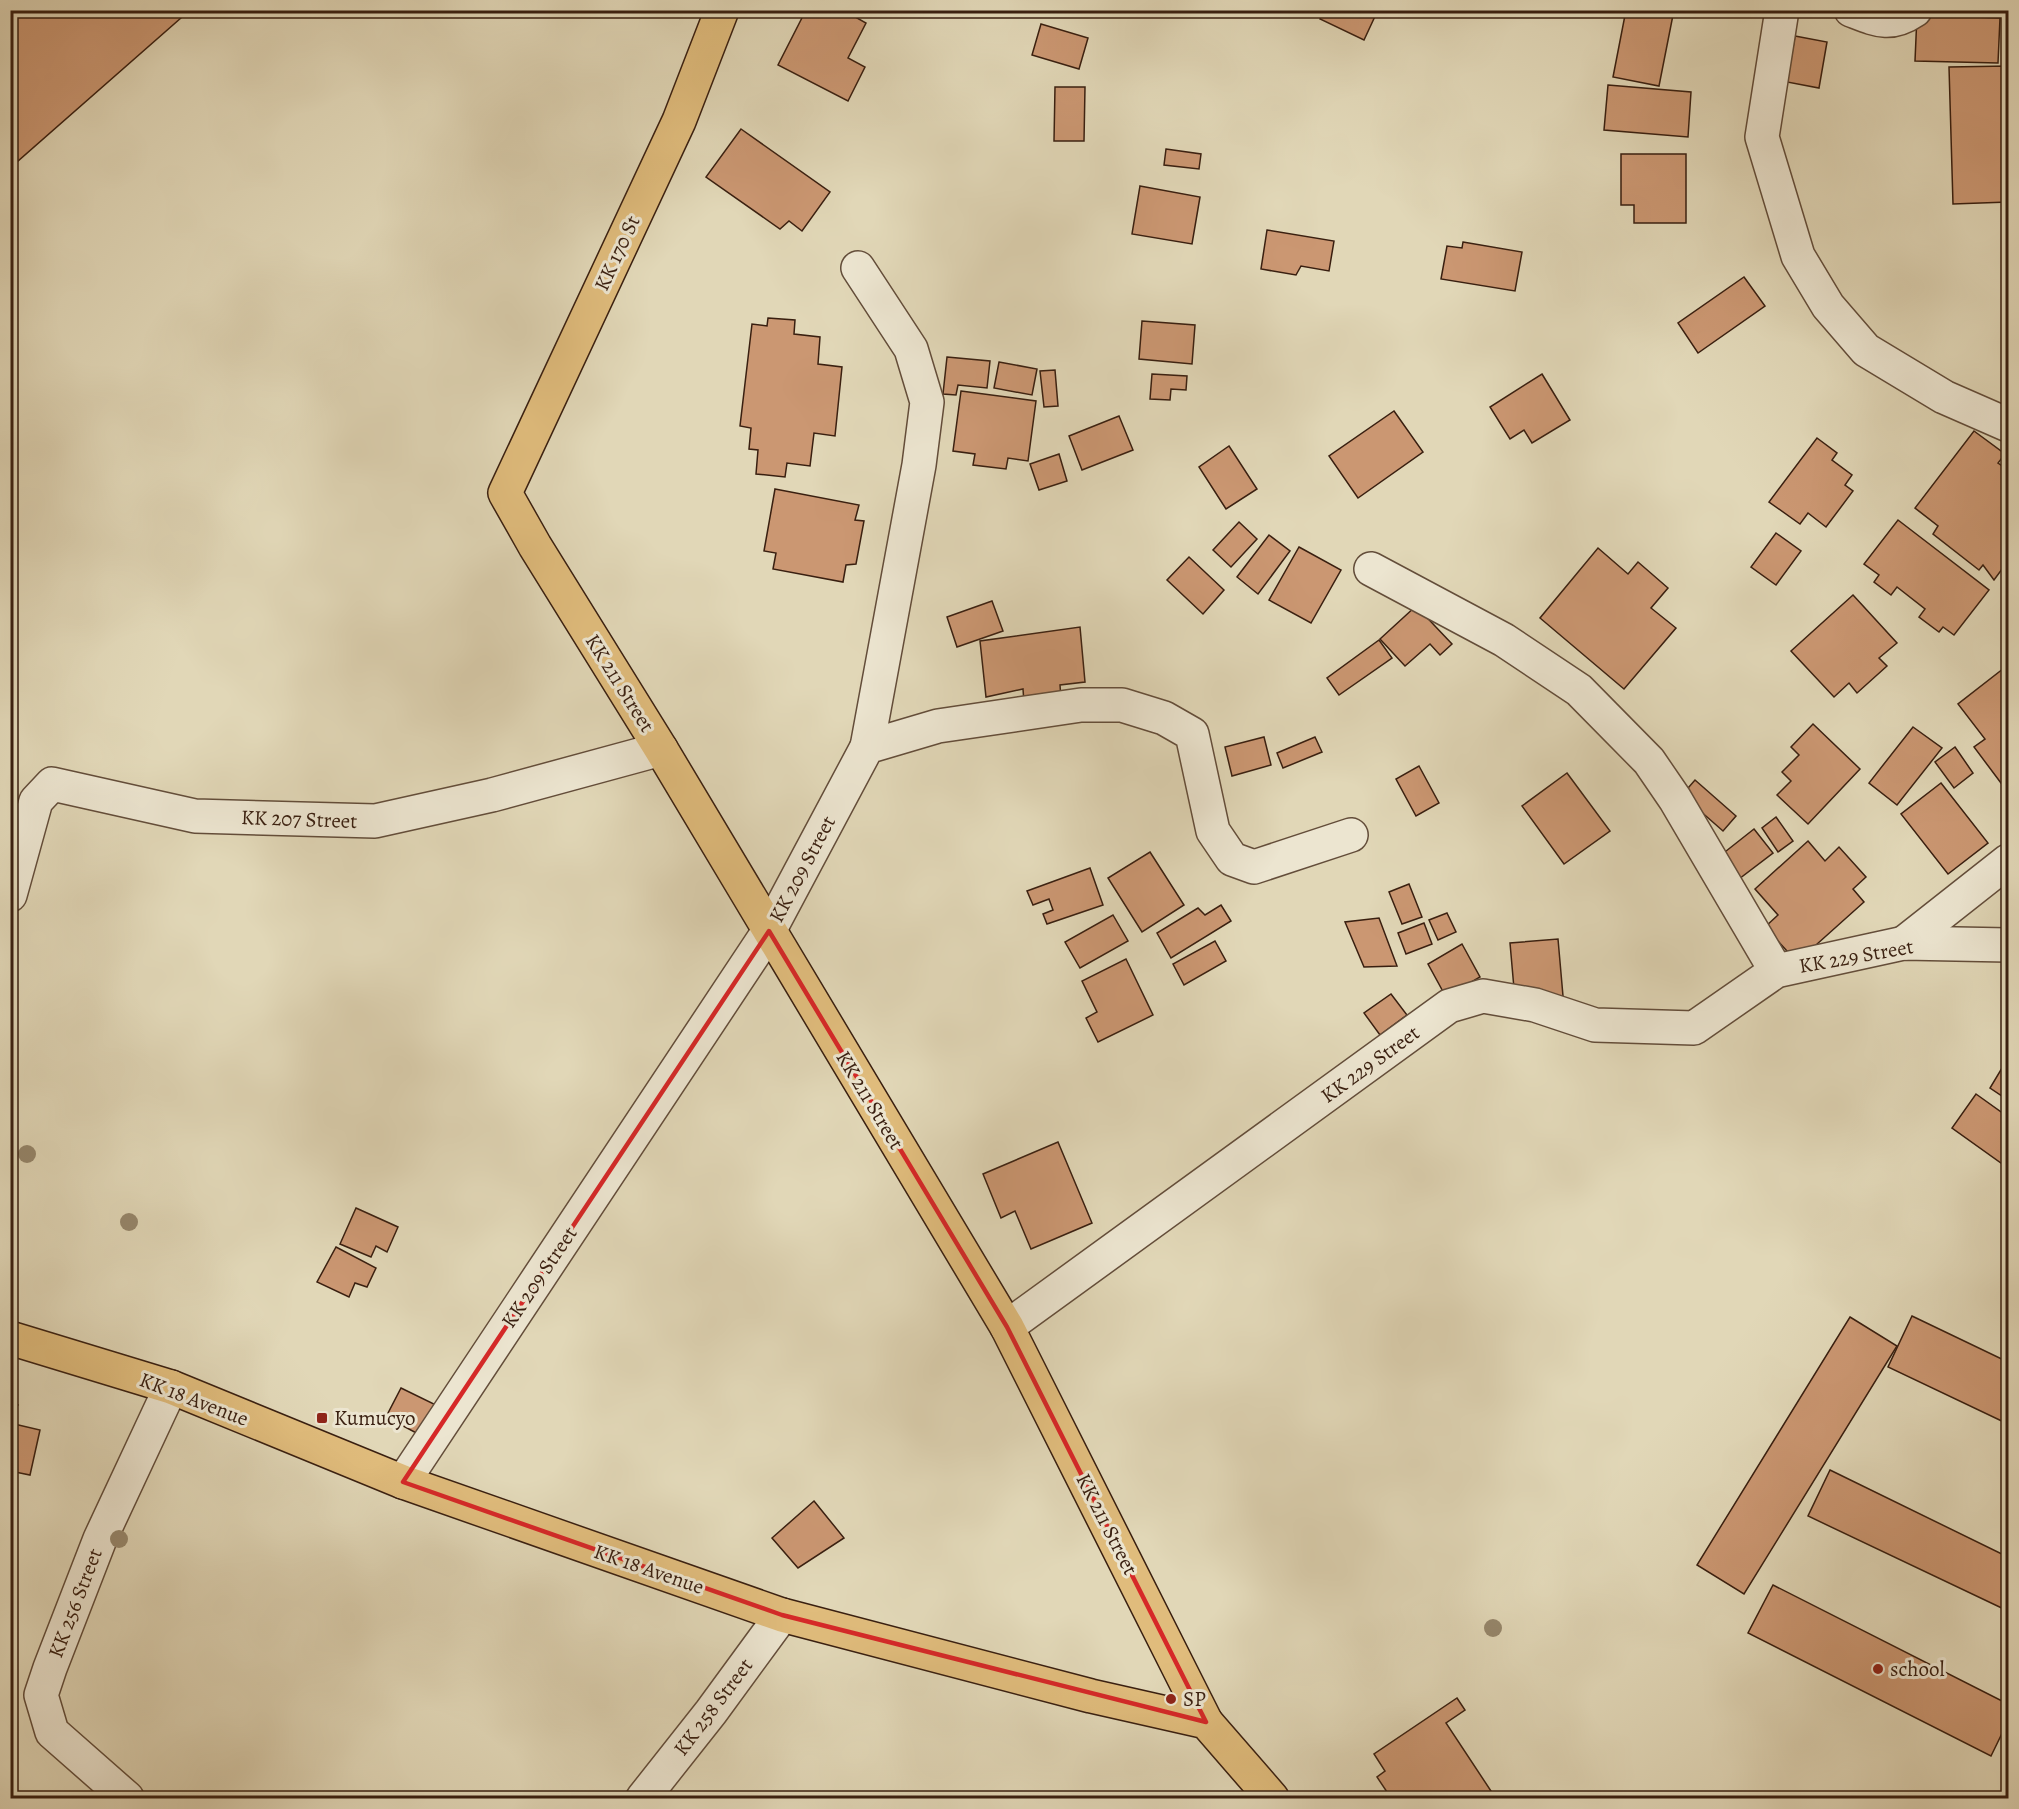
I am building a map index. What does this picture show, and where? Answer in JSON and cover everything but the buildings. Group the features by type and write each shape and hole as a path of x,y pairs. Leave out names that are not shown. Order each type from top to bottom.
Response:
{"main road":[{"name":"KK 170 St","path":"505,493 679,121 722,10"},
{"name":"KK 211 Street","path":"505,493 1007,1327 1206,1722"},
{"name":"KK 18 Avenue","path":"10,1338 171,1387 403,1482 782,1615 1091,1696 1206,1722"},
{"path":"1206,1722 1272,1798"}],"street":[{"path":"1782,10 1762,136 1798,256 1828,306 1866,350 1944,397 2008,425"},
{"path":"1851,10 1879,21 1902,19 1915,10"},
{"name":"KK 209 Street","path":"403,1482 769,932 867,747 919,465 927,402 911,349 858,268"},
{"name":"KK 229 Street","path":"1371,569 1504,640 1579,690 1649,761 1676,799 1776,971"},
{"path":"867,747 938,726 1081,705 1122,705 1164,718 1192,734 1213,831 1232,859 1254,867 1351,836"},
{"name":"KK 207 Street","path":"10,895 36,801 52,784 195,816 375,821 492,795 661,749"},
{"path":"1904,943 2008,861"},
{"name":"KK 229 Street","path":"1007,1327 1449,1006 1483,996 1535,1005 1595,1025 1694,1028 1776,971 1904,943 2008,945"},
{"name":"KK 256 Street","path":"127,1798 52,1732 41,1695 100,1539 171,1387"},
{"name":"KK 258 Street","path":"643,1798 711,1712 782,1615"}],"highlighted area":[{"path":"769,931 1007,1327 1206,1722 782,1615 403,1482"}],"place":[{"name":"Kumucyo","path":"322,1418"},
{"name":"school","path":"1878,1669"},
{"name":"SP","path":"1171,1699"}]}
